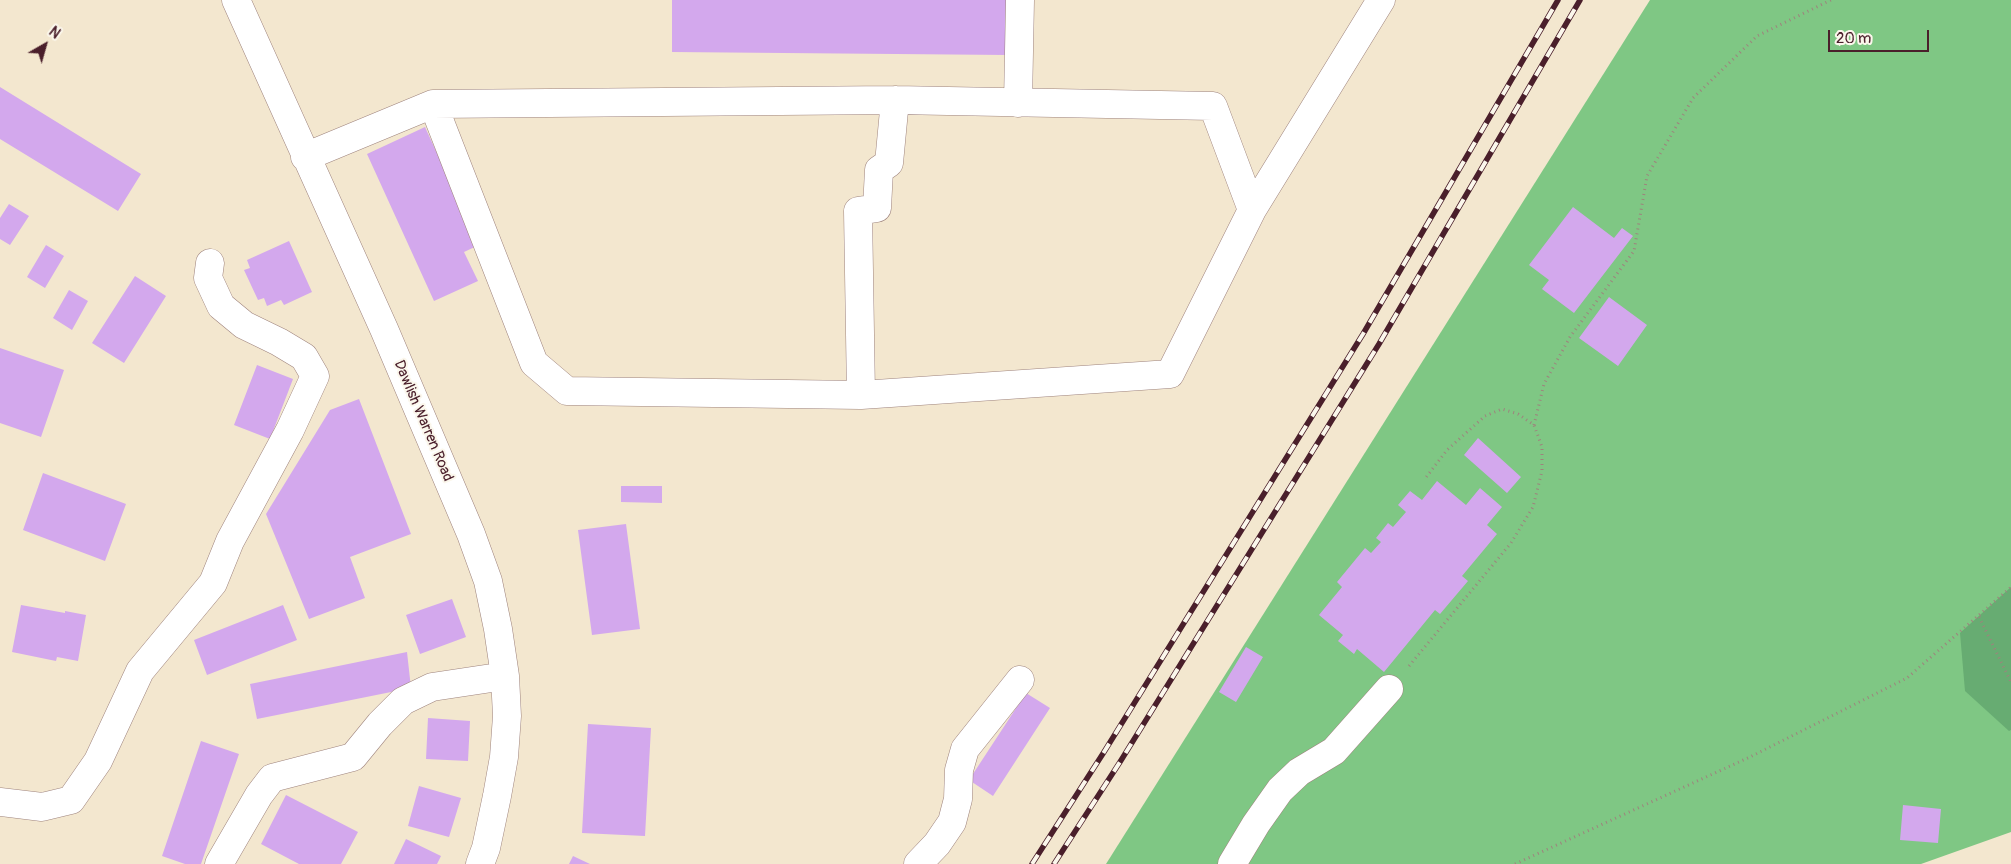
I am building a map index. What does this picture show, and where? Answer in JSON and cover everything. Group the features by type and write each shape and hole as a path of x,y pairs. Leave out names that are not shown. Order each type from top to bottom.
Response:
{"street":[{"name":"Dawlish Warren Road","path":"236,0 384,329 471,534 488,581 505,676 507,716 504,757 488,839 480,864"},
{"path":"1018,102 1020,0"},
{"path":"433,104 534,363 567,391 861,395 1170,374 1252,210 1381,0"},
{"path":"306,157 433,104 895,100 1213,106 1252,210"},
{"path":"861,395 858,211 877,208 879,170 889,163 895,100"},
{"path":"0,802 42,807 71,800 98,761 140,671 213,583 230,541 290,430 315,376 304,357 244,325 221,306 208,278 210,263"},
{"path":"219,864 259,795 272,778 353,757 380,724 403,701 432,687 505,676"},
{"path":"918,864 937,844 952,822 958,799 958,770 965,749 1020,680"},
{"path":"1232,864 1256,824 1280,790 1299,772 1334,751 1389,689"}],"path":[{"path":"1389,689 1511,543 1533,507 1542,471 1542,447 1534,425 1544,384 1570,337 1634,251 1647,176 1693,98 1757,36 1831,0"},
{"path":"1424,480 1447,450 1485,416 1502,409 1518,414 1534,425"},
{"path":"1515,864 1750,757 1907,678 2011,586"},
{"path":"1979,616 2011,682"}],"green space":[{"path":"1650,0 2011,0 2011,832 1921,864 1106,864"},
{"path":"2011,587 2011,730 2009,731 1965,691 1960,633"}],"building":[{"path":"672,0 1007,0 1008,55 672,52"},
{"path":"0,87 141,174 118,211 0,139"},
{"path":"425,127 479,245 464,252 478,281 434,301 367,154"},
{"path":"9,204 29,216 10,245 0,239 0,218"},
{"path":"1573,207 1614,238 1622,228 1633,236 1574,313 1542,289 1549,280 1529,265"},
{"path":"289,241 312,292 284,305 281,300 267,306 264,298 258,300 244,270 250,268 247,260"},
{"path":"46,245 64,256 45,288 27,277"},
{"path":"135,276 166,296 124,363 92,343"},
{"path":"69,290 88,301 72,330 53,318"},
{"path":"1609,297 1647,325 1618,366 1579,338"},
{"path":"0,348 64,370 41,437 0,423"},
{"path":"257,365 293,379 270,439 234,425"},
{"path":"359,399 411,534 350,557 365,598 309,619 266,514 330,410"},
{"path":"1478,438 1521,477 1507,493 1464,455"},
{"path":"43,473 126,504 105,561 23,530"},
{"path":"1437,481 1466,505 1480,488 1502,507 1487,525 1497,534 1462,576 1468,581 1440,614 1435,610 1384,672 1357,649 1354,654 1338,641 1343,635 1319,615 1342,587 1337,582 1365,548 1371,553 1381,542 1376,538 1388,523 1393,527 1406,512 1398,505 1410,491 1422,500"},
{"path":"621,486 662,486 662,503 621,502"},
{"path":"626,524 640,629 592,635 578,530"},
{"path":"452,599 466,637 420,654 406,615"},
{"path":"21,605 86,615 78,661 57,657 56,661 12,652"},
{"path":"283,605 297,640 207,675 194,640"},
{"path":"1246,647 1263,657 1236,702 1219,692"},
{"path":"407,652 411,688 257,719 250,684"},
{"path":"1026,693 1050,708 993,796 969,780"},
{"path":"428,718 470,721 468,761 426,759"},
{"path":"588,724 651,728 645,836 582,833"},
{"path":"201,741 239,754 201,864 185,864 162,856"},
{"path":"419,786 461,798 449,837 408,826"},
{"path":"286,795 358,832 341,864 299,864 261,844"},
{"path":"1903,805 1941,809 1938,843 1900,840"},
{"path":"406,839 441,856 437,864 394,864"},
{"path":"573,856 590,864 569,864"}],"railway":[{"path":"1032,864 1104,752 1363,334 1558,0"},
{"path":"1054,864 1120,762 1379,344 1580,0"}]}
